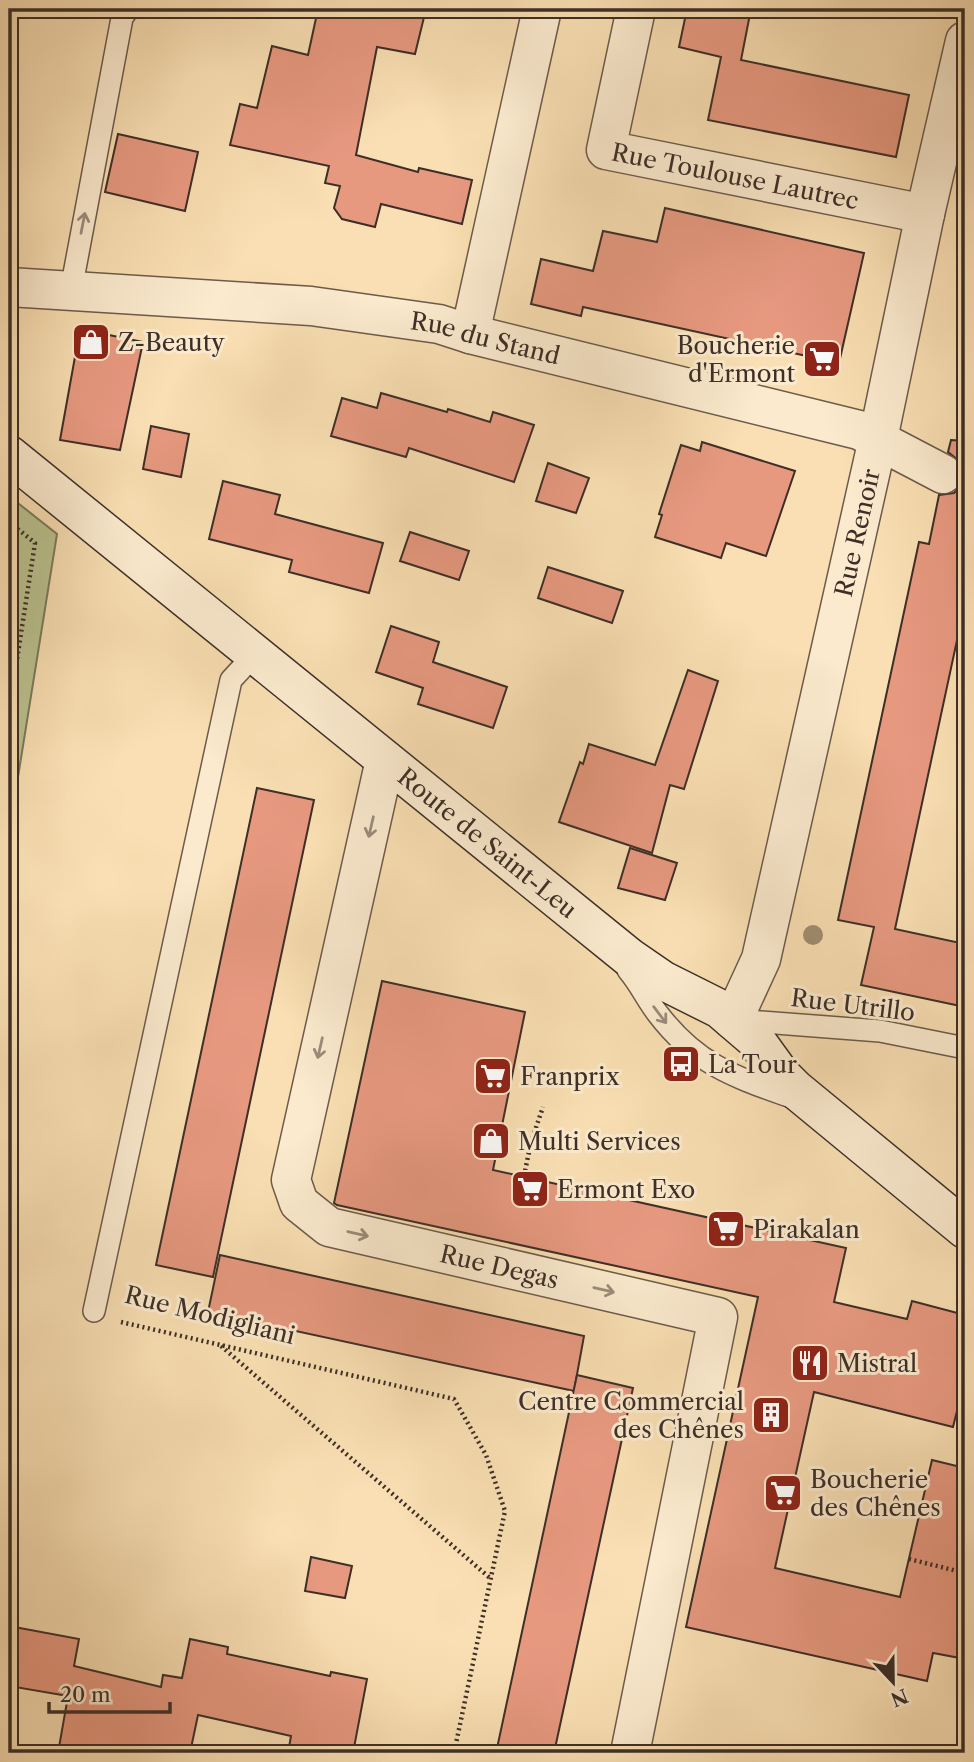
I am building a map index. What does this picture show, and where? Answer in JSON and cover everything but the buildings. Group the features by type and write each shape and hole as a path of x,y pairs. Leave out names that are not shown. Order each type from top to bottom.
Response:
{"street":[{"path":"470,334 542,9"},
{"name":"Rue Toulouse Lautrec","path":"636,9 606,150 925,214"},
{"name":"Rue Renoir","path":"733,1020 761,959 965,41"},
{"name":"Rue du Stand","path":"9,287 311,306 439,324 470,334 859,430 943,474"},
{"name":"Route de Saint-Leu","path":"9,455 587,924 649,971 678,989 706,1000 733,1020 755,1038 781,1075 965,1229"},
{"name":"Rue Degas","path":"385,760 291,1180 299,1203 329,1227 718,1317 630,1753"}],"lane":[{"path":"71,290 122,18 128,9"},
{"name":"Rue Modigliani","path":"94,1311 231,680 255,654"},
{"path":"587,924 640,984 658,1014 689,1048 722,1071 818,1106"},
{"name":"Rue Utrillo","path":"733,1020 880,1031 965,1048"}],"path":[{"path":"9,522 34,542 9,710"},
{"path":"9,652 18,654"},
{"path":"524,1176 531,1142 543,1107"},
{"name":"Rue Modigliani","path":"94,1311 126,1324 454,1399 486,1455 505,1511 454,1753"},
{"path":"219,1345 491,1578"},
{"path":"909,1559 965,1573"}],"green space":[{"path":"9,496 57,534 9,833"}],"place":[{"name":"Z-Beauty","path":"91,342"},
{"name":"Boucherie d'Ermont","path":"822,359"},
{"name":"La Tour","path":"681,1064"},
{"name":"Franprix","path":"493,1076"},
{"name":"Multi Services","path":"491,1141"},
{"name":"Ermont Exo","path":"530,1189"},
{"name":"Pirakalan","path":"726,1229"},
{"name":"Mistral","path":"810,1363"},
{"name":"Centre Commercial des Chênes","path":"771,1415"},
{"name":"Boucherie des Chênes","path":"783,1493"}]}
